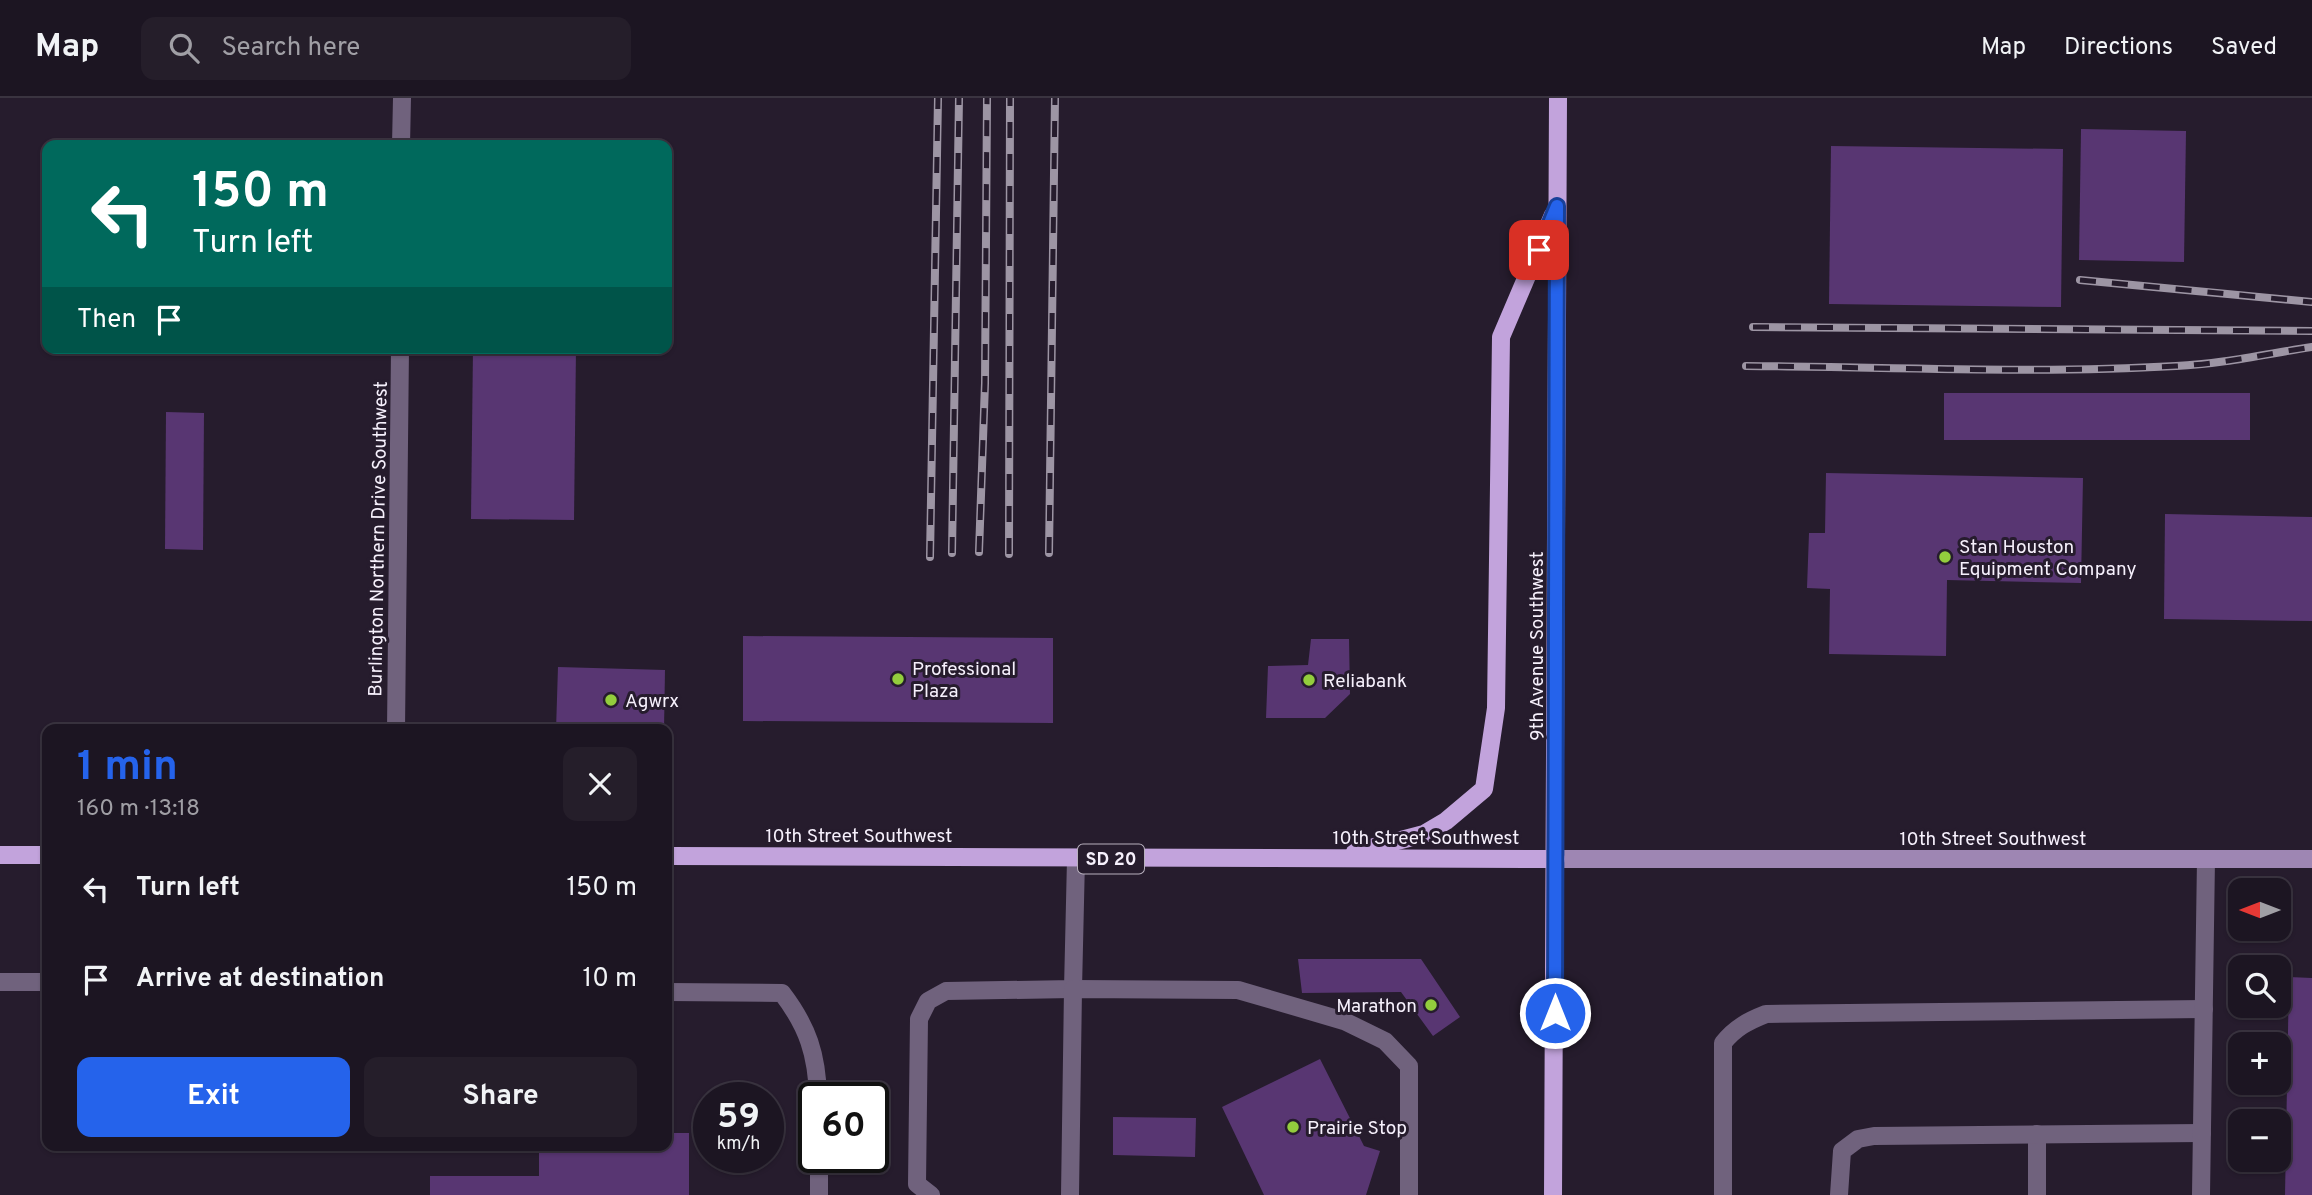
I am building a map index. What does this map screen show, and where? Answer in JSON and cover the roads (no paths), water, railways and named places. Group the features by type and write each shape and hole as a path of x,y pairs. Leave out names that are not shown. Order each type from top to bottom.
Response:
{"main road":[{"name":"9th Avenue Southwest","path":"1553,1195 1558,98"},
{"path":"1333,858 1424,834 1446,821 1484,789 1496,708 1502,337 1557,206"},
{"path":"0,855 42,855"},
{"name":"10th Street Southwest","path":"672,856 960,856 1076,859 2312,859"}],"street":[{"path":"401,140 402,98"},
{"name":"Burlington Northern Drive Southwest","path":"396,724 400,354"},
{"path":"1070,1195 1076,859"},
{"path":"2201,1195 2206,859"},
{"path":"0,982 42,982"},
{"path":"931,1195 917,1184 919,1019 928,1001 946,991 1073,989 1238,990 1344,1021 1385,1041 1409,1066 1409,1195"},
{"path":"672,992 782,993 802,1019 817,1068 817,1082"},
{"path":"1723,1195 1723,1043 1732,1031 1766,1014 2204,1009"},
{"path":"1839,1195 1842,1150 1858,1139 1874,1136 2202,1133"},
{"path":"2037,1134 2037,1195"},
{"path":"819,1173 819,1195"}],"railway":[{"path":"930,557 938,98"},
{"path":"952,553 959,98"},
{"path":"979,552 985,383 987,98"},
{"path":"1009,554 1010,98"},
{"path":"1049,553 1055,98"},
{"path":"2080,280 2312,302"},
{"path":"1753,327 2312,331"},
{"path":"1746,366 2015,370 2122,368 2210,363 2312,347"}],"place":[{"name":"Stan Houston Equipment Company","path":"1945,557"},
{"name":"Professional Plaza","path":"898,679"},
{"name":"Reliabank","path":"1309,680"},
{"name":"Agwrx","path":"611,700"},
{"name":"Marathon","path":"1431,1005"},
{"name":"Prairie Stop","path":"1293,1127"}]}
